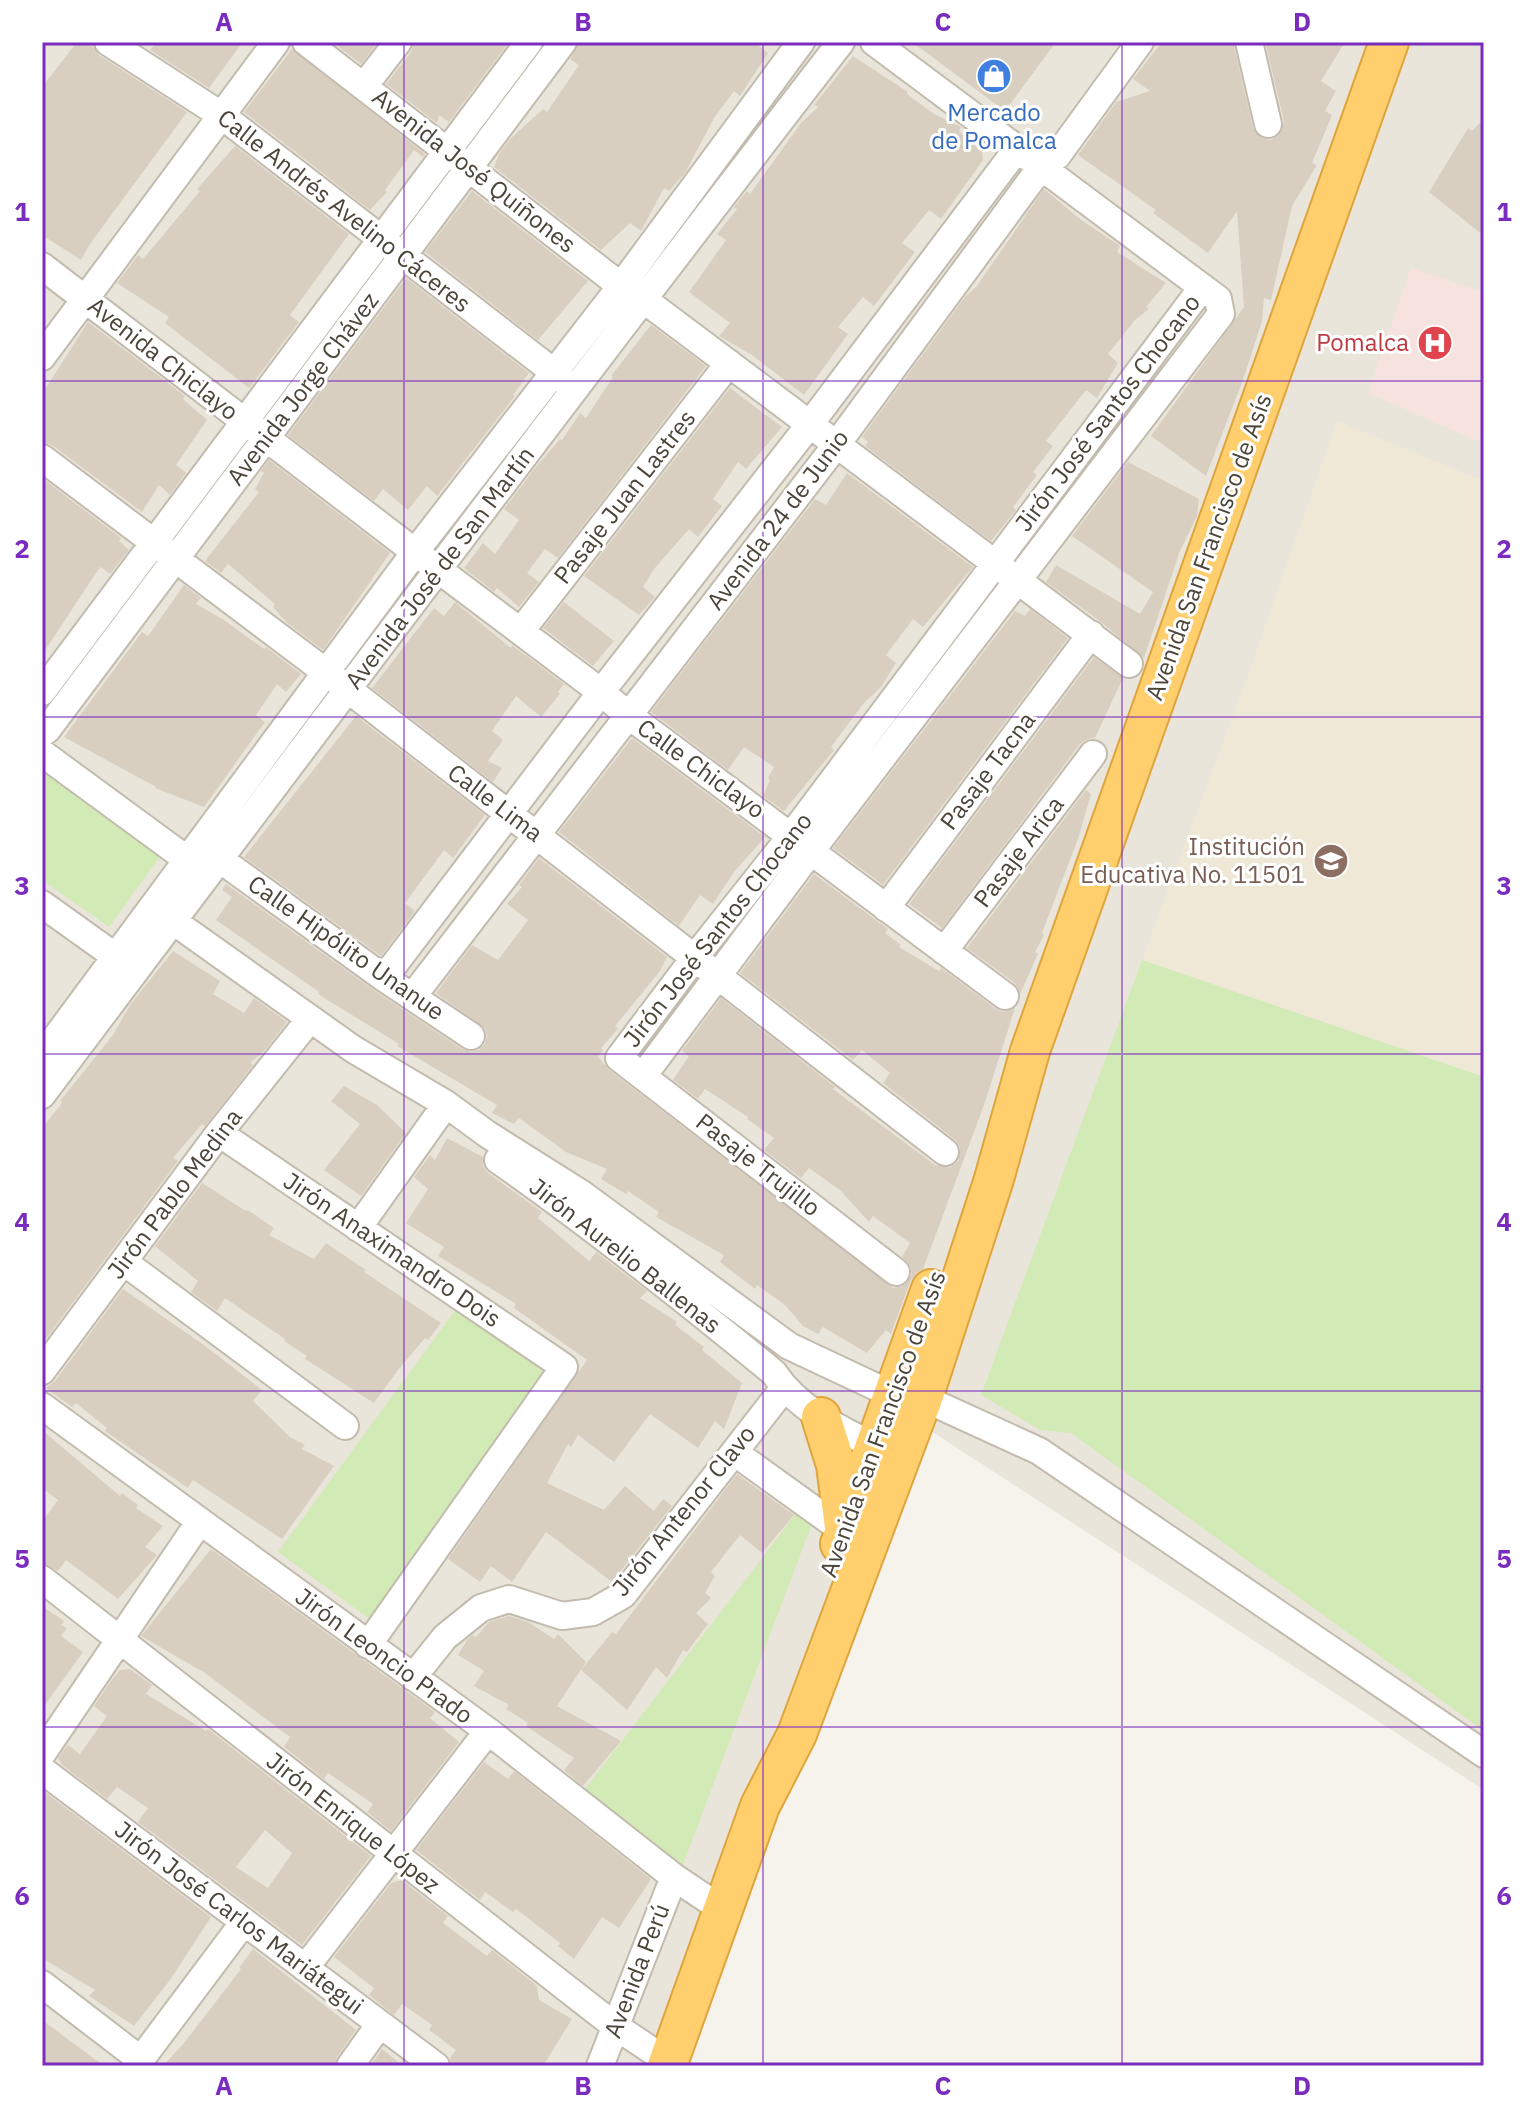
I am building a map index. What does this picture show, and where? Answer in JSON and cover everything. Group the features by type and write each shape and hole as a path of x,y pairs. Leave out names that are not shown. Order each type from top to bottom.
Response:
{"highway":[{"name":"Avenida San Francisco de Asís","path":"760,1806 773,1727 845,1532 912,1400 994,1179 1030,1051 1389,42"},
{"path":"821,1417 836,1465 845,1532"},
{"name":"Avenida San Francisco de Asís","path":"668,2064 760,1806 797,1734 888,1451"}],"street":[{"name":"Calle Andrés Avelino Cáceres","path":"108,42 221,115 564,380"},
{"path":"42,357 276,42"},
{"name":"Avenida José Quiñones","path":"306,42 632,292 1129,664"},
{"path":"364,86 398,42"},
{"name":"Avenida Jorge Chávez","path":"42,692 529,42"},
{"name":"Avenida Jorge Chávez","path":"42,733 563,42"},
{"name":"Avenida José de San Martín","path":"632,292 801,42"},
{"name":"Avenida José de San Martín","path":"42,1095 126,964 186,859 415,552 564,380 632,292 841,42"},
{"path":"874,42 1201,289"},
{"name":"Avenida 24 de Junio","path":"413,996 837,444 1041,167 1057,156 1140,42"},
{"path":"1249,42 1268,124"},
{"name":"Avenida 24 de Junio","path":"384,978 1017,149"},
{"name":"Avenida Chiclayo","path":"42,266 438,568"},
{"name":"Jirón José Santos Chocano","path":"619,1058 695,957 801,843 1018,580 1221,314 1218,299 1201,289 995,562 801,843 717,975 643,1076"},
{"name":"Pasaje Juan Lastres","path":"521,631 729,363"},
{"name":"Avenida José de San Martín","path":"42,1056 126,964 173,921 215,868 438,568 564,380"},
{"name":"Calle Lima","path":"42,458 327,673 945,1152"},
{"name":"Calle Chiclayo","path":"438,568 628,715 1005,996"},
{"name":"Pasaje Tacna","path":"886,908 1091,634"},
{"name":"Calle Hipólito Unanue","path":"42,753 186,859 215,868 471,1036"},
{"name":"Pasaje Arica","path":"944,951 1093,754"},
{"path":"42,904 126,964"},
{"name":"Jirón Aurelio Ballenas","path":"173,921 441,1111 585,1221 821,1417 888,1451"},
{"name":"Jirón Pablo Medina","path":"42,1371 219,1133 310,1019"},
{"name":"Pasaje Trujillo","path":"619,1058 896,1272"},
{"path":"358,1228 441,1111"},
{"name":"Jirón Aurelio Ballenas","path":"441,1111 487,1134 582,1194 789,1346 1039,1451 1484,1754"},
{"name":"Jirón Anaximandro Dois","path":"219,1133 564,1367 368,1645"},
{"path":"124,1262 345,1426"},
{"name":"Jirón Antenor Clavo","path":"413,1677 445,1637 481,1608 509,1599 562,1616 593,1612 623,1595 734,1452 779,1381 789,1346"},
{"name":"Jirón Leoncio Prado","path":"42,1406 488,1731 674,1877 723,1910"},
{"path":"734,1452 845,1532"},
{"path":"42,1754 200,1521"},
{"name":"Jirón Enrique López","path":"42,1579 615,2026 668,2064"},
{"path":"305,1968 488,1731"},
{"name":"Jirón José Carlos Mariátegui","path":"42,1770 436,2066"},
{"name":"Avenida Perú","path":"600,2066 674,1877"},
{"path":"42,1984 139,2063 244,1922"},
{"path":"350,2066 380,2024"}],"shaded area":[{"path":"42,42 1484,42 1484,1790 931,1431 680,2066 42,2066"},
{"name":"Pomalca","path":"1411,268 1484,292 1484,444 1368,393"},
{"name":"Institución Educativa No. 11501","path":"1337,421 1484,481 1484,1077 1142,960 1249,672"}],"green space":[{"path":"42,767 161,855 109,927 42,880"},
{"path":"1142,960 1484,1077 1484,1731 1071,1433 1040,1430 981,1395"},
{"path":"459,1305 547,1372 371,1620 278,1552"},
{"path":"798,1511 813,1521 682,1867 582,1793"}],"building":[{"path":"77,42 93,47 99,55 187,112 81,260 42,235 42,87"},
{"path":"157,42 243,42 209,88 150,50"},
{"path":"332,42 378,42 361,64"},
{"path":"414,42 509,42 449,122 439,115 437,123 386,84 411,52"},
{"path":"579,42 754,42 768,53 740,96 734,91 714,118 685,173 669,191 664,188 641,231 630,223 601,250 494,167 510,139 543,109 547,112 579,65 570,59"},
{"name":"Mercado de Pomalca","path":"912,42 1056,42 1005,111"},
{"path":"1162,42 1233,42 1253,128 1263,139 1271,140 1279,135 1284,121 1265,42 1345,42 1321,81 1336,91 1325,111 1332,115 1312,163 1317,165 1292,206 1271,300 1264,298 1262,321 1244,377 1206,476 1151,436 1244,307 1237,211 1208,253 1153,213 1156,210 1078,155 1116,102 1150,91 1133,79"},
{"path":"292,49 425,154 423,157 414,150 385,190 387,192 370,210 244,112"},
{"path":"853,56 908,92 934,114 961,127 959,131 982,152 983,160 941,219 929,210 902,243 915,252 874,306 863,297 838,327 848,334 804,395 752,355 719,336 730,323 689,292 726,240 717,234 737,209 734,207 747,191 750,194 801,123 818,107 814,105"},
{"path":"1484,118 1484,236 1429,192 1468,128 1472,131"},
{"path":"235,146 349,234 290,315 299,322 249,388 165,323 169,317 117,283 138,255 143,259"},
{"path":"1044,189 1120,246 1117,252 1166,283 1146,307 1149,309 1135,320 1108,354 1118,363 1097,398 1086,390 1046,441 1053,446 1033,472 1037,475 1013,507 1016,510 991,541 865,446 868,442 862,437 965,297 976,287"},
{"path":"472,191 588,281 538,340 425,252"},
{"path":"406,278 529,373 515,396 437,496 427,486 408,510 383,489 374,501 288,435"},
{"path":"88,322 185,396 183,399 207,420 176,465 186,473 170,495 159,485 142,512 52,445 42,442 42,394"},
{"path":"651,325 706,366 558,558 545,549 527,573 539,582 519,607 497,588 494,592 464,568 483,543 495,554 519,520 504,509 535,468 562,440 580,413 586,418 611,376"},
{"path":"730,388 782,427 746,469 738,462 713,499 722,506 698,537 689,529 654,569 643,587 655,597 639,615 584,576"},
{"path":"269,460 390,553 323,650 286,622 273,607 275,604 228,564 221,573 205,561 259,492 255,489 264,473 261,471"},
{"path":"1128,462 1199,499 1197,516 1180,551 1144,658 1046,582 1056,565 1140,614 1153,592 1072,536"},
{"path":"847,473 973,567 923,627 913,619 886,655 896,663 881,687 864,703 831,747 834,750 784,811 763,796 774,767 744,747 728,770 651,712 815,499 826,505"},
{"path":"42,478 121,538 119,541 129,550 110,574 101,567 98,570 42,655"},
{"path":"184,585 201,598 196,604 264,649 266,647 301,674 286,692 277,684 256,715 265,722 204,807 155,788 64,737 142,632 148,636"},
{"path":"455,602 511,648 512,645 564,684 558,692 560,694 541,717 516,696 492,731 503,740 488,761 502,768 493,782 372,688 434,608 444,616"},
{"path":"564,602 614,641 593,666 543,628"},
{"path":"1030,609 1068,638 883,885 833,848 1015,611 1025,616"},
{"path":"1094,657 1123,678 1095,738 1080,744 942,928 909,904"},
{"path":"356,716 485,815 453,858 444,850 405,903 415,911 381,956 244,857"},
{"path":"632,738 765,837 734,872 713,904 700,895 679,926 559,832"},
{"path":"1086,790 1091,794 1079,836 1035,952 1038,954 1020,994 1015,983 967,948"},
{"path":"539,858 667,957 660,971 615,1026 618,1029 601,1048 603,1050 598,1057 609,1070 893,1288 903,1286 912,1275 910,1265 902,1257 910,1243 873,1216 869,1222 841,1191 809,1168 801,1178 764,1150 774,1138 748,1117 705,1089 698,1099 673,1080 689,1056 682,1051 721,998 835,1087 833,1089 935,1165 950,1167 958,1161 960,1147 955,1140 883,1083 890,1073 862,1050 853,1060 740,973 814,874 888,929 885,933 901,945 899,947 939,971 941,968 996,1009 1004,1012 1015,1008 984,1105 923,1269 910,1282 891,1334 886,1330 867,1353 823,1327 818,1334 803,1326 785,1305 757,1285 755,1289 720,1262 724,1255 656,1217 659,1212 628,1191 626,1194 601,1179 607,1169 566,1152 519,1118 514,1124 492,1113 497,1105 397,1046 399,1044 318,994 216,920 232,897 222,890 226,884 375,991 471,1052 485,1044 485,1028 436,993 472,945 498,960 528,920 507,904 522,887 519,885"},
{"path":"173,951 220,981 213,994 244,1013 254,998 287,1022 265,1050 250,1063 253,1065 205,1126 202,1124 173,1158 178,1161 42,1344 42,1128 113,1035 130,1005"},
{"path":"344,1086 377,1105 406,1133 361,1196 324,1170 360,1124 331,1101"},
{"path":"447,1138 483,1157 483,1166 488,1173 542,1212 538,1218 589,1261 596,1252 647,1291 640,1298 677,1322 675,1325 742,1383 724,1429 715,1421 698,1448 650,1414 614,1462 578,1435 571,1447 568,1444 547,1483 604,1510 625,1486 654,1511 663,1499 672,1506 612,1582 546,1532 512,1582 491,1566 480,1582 448,1559 587,1360 514,1308 516,1304 438,1256 444,1247 406,1223 428,1189 414,1177 430,1155 435,1160"},
{"path":"202,1183 274,1228 269,1235 314,1259 326,1243 441,1323 398,1370 374,1403 305,1359 307,1356 285,1339 225,1298 217,1311 191,1292 198,1281 155,1246"},
{"path":"123,1289 262,1390 253,1401 290,1437 305,1445 302,1449 334,1466 282,1539 193,1480 188,1488 105,1431 107,1428 76,1403 72,1407 46,1388 55,1381"},
{"path":"42,1430 120,1496 122,1493 138,1505 136,1508 163,1526 145,1547 157,1555 118,1599 66,1560 58,1571 42,1563 42,1522 58,1500 42,1488"},
{"path":"737,1474 794,1515 762,1553 740,1535 711,1572 715,1576 705,1593 711,1598 696,1613 708,1624 687,1652 683,1650 667,1678 656,1667 627,1710 581,1670 612,1632 616,1634"},
{"path":"211,1549 435,1712 430,1718 459,1742 391,1831 367,1812 373,1804 328,1773 324,1779 284,1747 290,1737 205,1673 141,1636"},
{"path":"42,1606 64,1621 61,1625 67,1628 61,1636 83,1652 42,1709"},
{"path":"509,1616 528,1622 554,1639 558,1634 586,1662 557,1706 621,1741 583,1786 564,1770 574,1758 526,1726 528,1723 506,1709 509,1705 474,1686 484,1671 458,1655 467,1640 472,1635 476,1637 489,1622"},
{"path":"130,1669 152,1685 146,1694 206,1731 208,1729 371,1856 302,1945 138,1822 148,1808 117,1787 107,1799 62,1765 58,1758 68,1745 80,1754 107,1716 94,1706 120,1670","holes":["265,1830 292,1853 268,1888 236,1867"]},
{"path":"484,1762 508,1779 514,1771 651,1879 619,1928 602,1917 574,1959 558,1946 560,1943 516,1909 513,1912 485,1892 480,1900 416,1850"},
{"path":"42,1790 211,1917 170,1980 134,2026 89,1996 95,1990 42,1958"},
{"path":"402,1880 448,1916 443,1923 487,1956 492,1950 537,1986 539,2000 572,2019 543,2066 452,2066 450,2058 456,2050 429,2030 432,2025 402,2004 394,2015 369,1995 374,1988 334,1957 391,1883"},
{"path":"253,1949 356,2030 334,2066 163,2066 241,1969"},
{"path":"42,2020 65,2037 104,2066 42,2066"},
{"path":"382,2049 403,2066 370,2066"}],"place":[{"name":"Mercado de Pomalca","path":"994,76"},
{"name":"Pomalca","path":"1435,343"},
{"name":"Institución Educativa No. 11501","path":"1331,861"}]}
